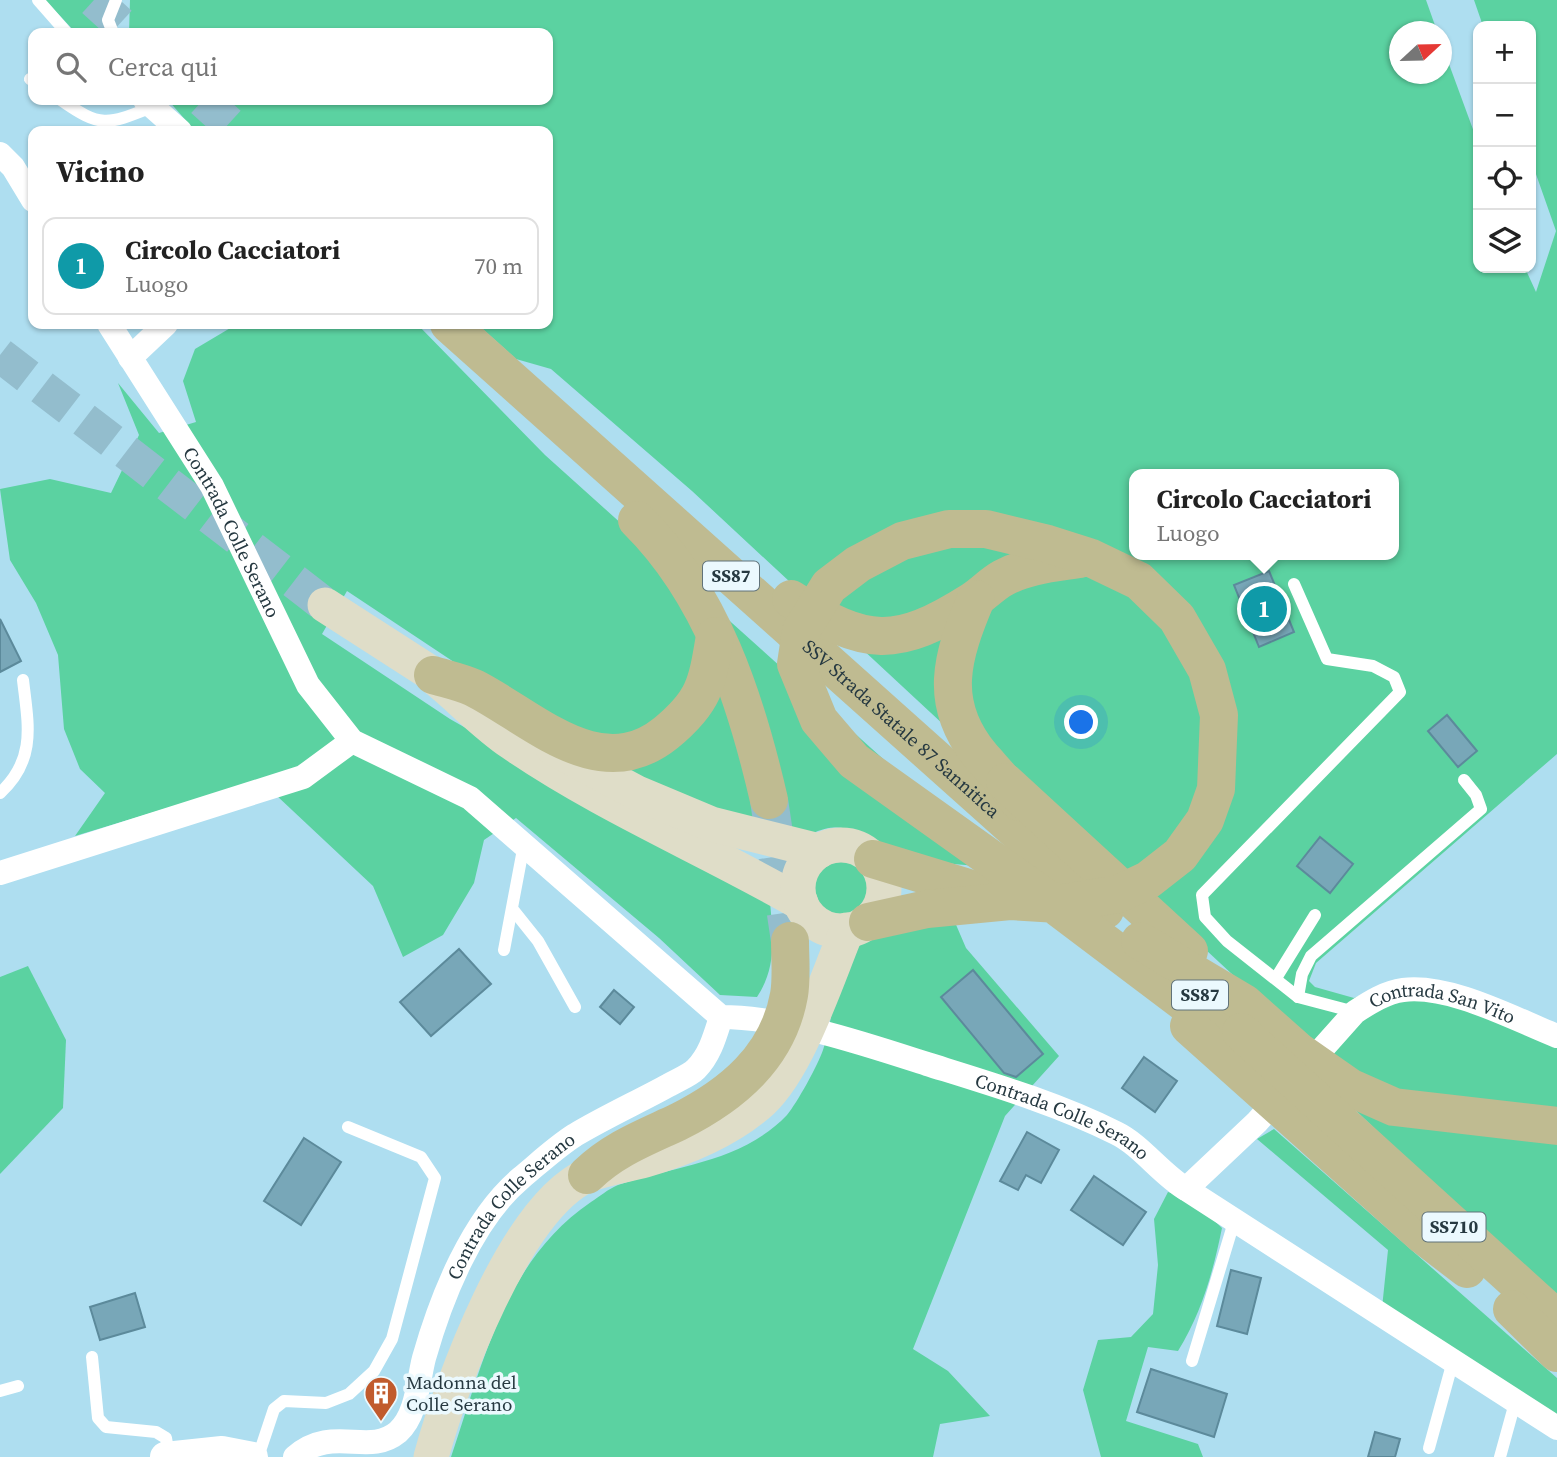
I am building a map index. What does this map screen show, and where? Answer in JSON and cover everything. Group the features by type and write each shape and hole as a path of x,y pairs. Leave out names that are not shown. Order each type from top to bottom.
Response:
{"main road":[{"name":"SSV Strada Statale 87 Sannitica","path":"455,329 847,679 1042,893 1140,941 1352,1135"},
{"path":"518,385 582,464 659,542 695,593 715,636 755,740 769,800"},
{"path":"614,473 702,528 773,588 833,626 861,634 897,636 939,621 976,599 1002,579 1031,566 1089,557"},
{"path":"949,528 986,529 1089,557 1139,581 1177,618 1207,670 1219,715 1216,789 1205,820 1180,855 1148,880 1118,894 1058,904 854,761 819,720 796,664 801,631 829,586 858,564 902,541 949,528"},
{"path":"976,599 958,641 950,681 960,725 980,754 1005,782 1244,1003 1298,1051 1351,1088 1394,1107 1557,1126"},
{"path":"325,605 433,676 563,754 637,793 711,824 819,851"},
{"path":"433,676 472,687 570,744 595,752 623,754 659,739 690,713 707,682 715,636"},
{"path":"433,676 510,742 800,920 826,928 858,926 927,909 1042,893"},
{"path":"1005,782 1042,893 1424,1236 1484,1282"},
{"path":"587,1175 658,1156 732,1125 764,1099 787,1066 858,926 877,912 884,884 881,870 864,851 842,845 819,851 808,860 801,873 798,888 811,1018"},
{"path":"873,859 1042,893 1190,1007 1261,1049"},
{"path":"430,1449 484,1311 506,1266 531,1229 560,1196 608,1155 679,1121 727,1093 752,1071 774,1042 789,994 800,920"},
{"path":"1140,941 1244,1003"},
{"path":"1352,1135 1376,1168 1484,1282 1557,1353"},
{"name":"SS710","path":"1352,1135 1557,1319"}],"street":[{"path":"150,105 174,126"},
{"path":"0,154 13,167 28,192"},
{"name":"Contrada Colle Serano","path":"112,329 212,486 308,685 352,741 470,798 731,1017 853,1040 1040,1100 1120,1135 1167,1178 1557,1427"},
{"path":"130,358 161,329"},
{"path":"0,873 303,777 352,741"},
{"name":"Contrada San Vito","path":"1186,1189 1257,1122 1355,1012 1402,990 1430,989 1473,1002 1557,1036"},
{"name":"Contrada Colle Serano","path":"295,1457 308,1446 326,1440 366,1444 388,1440 400,1431 409,1417 425,1355 462,1256 487,1215 518,1181 574,1136 695,1070 731,1017"},
{"name":"Contrada Colle Serano","path":"342,1457 366,1444"},
{"path":"167,1457 222,1451 256,1457"}],"lane":[{"path":"38,0 63,28"},
{"path":"111,28 108,20 116,0"},
{"path":"68,105 88,119 113,122 144,105"},
{"path":"1294,584 1327,659 1373,666 1394,677 1399,692 1202,895 1205,917 1227,942 1298,997 1355,1012"},
{"path":"0,793 14,780 30,737 23,680"},
{"path":"1298,997 1302,974 1311,956 1481,809 1476,794 1464,780"},
{"path":"504,950 514,911 524,843"},
{"path":"514,911 538,942 575,1007"},
{"path":"1276,978 1315,915"},
{"path":"256,1457 274,1409 284,1401 326,1403 349,1394 374,1371 396,1326 435,1178 421,1157 348,1127"},
{"path":"1192,1361 1234,1222"},
{"path":"92,1357 98,1418 106,1427 156,1432 166,1438 167,1457"},
{"path":"1429,1448 1453,1361"},
{"path":"0,1391 18,1385"},
{"path":"1500,1457 1516,1399"}],"green space":[{"path":"45,0 110,0 109,28 71,28"},
{"path":"130,0 1426,0 1433,21 1389,21 1389,84 1452,84 1452,72 1473,129 1473,273 1527,273 1536,292 1556,231 1536,174 1536,21 1481,21 1474,0 1557,0 1557,754 1316,963 1309,981 1315,987 1354,998 1380,987 1557,1024 1557,1302 1350,1105 1289,1027 1024,781 945,726 692,491 551,369 516,359 483,329 553,329 553,126 191,126 172,105 553,105 553,28 129,28"},
{"path":"229,329 422,329 545,455 970,837 974,866 903,856 849,829 838,827 811,834 650,792 347,591 322,634 450,719 770,902 771,963 757,997 720,995 659,938 516,818 484,840 474,883 443,935 403,957 373,886 260,780 75,836 105,793 80,769 64,729 58,655 36,603 10,560 0,489 50,479 111,493 139,435 118,383 159,433 196,422 183,381 195,349"},
{"path":"834,857 846,857 862,866 869,876 869,900 862,910 846,919 834,919 823,914 814,905 809,894 809,882 814,871 823,862"},
{"path":"954,920 966,948 1059,1056 1005,1116 913,1349 948,1371 990,1416 940,1424 933,1457 451,1457 500,1317 537,1254 561,1226 614,1187 729,1153 769,1131 787,1115 817,1065 836,992 853,951 861,942 882,932"},
{"path":"28,966 66,1040 63,1108 0,1174 0,977"},
{"path":"1274,1129 1557,1378 1557,1421 1382,1308 1388,1250 1257,1139"},
{"path":"1168,1192 1193,1200 1222,1228 1206,1291 1194,1322 1178,1351 1148,1347 1126,1421 1198,1444 1203,1457 1101,1457 1083,1390 1098,1340 1131,1337 1153,1314 1158,1265 1154,1219"}],"building":[{"path":"1269,571 1294,632 1259,647 1234,585"},
{"path":"0,619 21,661 0,672"},
{"path":"1447,715 1477,751 1458,767 1428,731"},
{"path":"1320,837 1353,864 1330,893 1297,866"},
{"path":"459,949 491,984 431,1036 400,1002"},
{"path":"973,970 1043,1054 1016,1077 1004,1073 941,997"},
{"path":"614,990 634,1007 620,1024 600,1007"},
{"path":"1144,1057 1177,1081 1155,1112 1122,1088"},
{"path":"1027,1132 1059,1150 1041,1183 1026,1175 1018,1190 1000,1181"},
{"path":"304,1138 341,1162 301,1225 264,1201"},
{"path":"1094,1176 1146,1212 1123,1245 1071,1210"},
{"path":"1231,1270 1261,1278 1247,1334 1217,1326"},
{"path":"135,1293 145,1327 100,1340 90,1307"},
{"path":"1151,1369 1227,1394 1214,1437 1137,1412"},
{"path":"1375,1432 1400,1439 1395,1457 1368,1457"}],"tunnel":[{"path":"94,0 125,28"},
{"path":"208,105 232,126"},
{"path":"0,355 325,605"},
{"path":"769,800 790,941"}],"place":[{"name":"Circolo Cacciatori","path":"1264,609"},
{"name":"Madonna del Colle Serano","path":"381,1423"}]}
